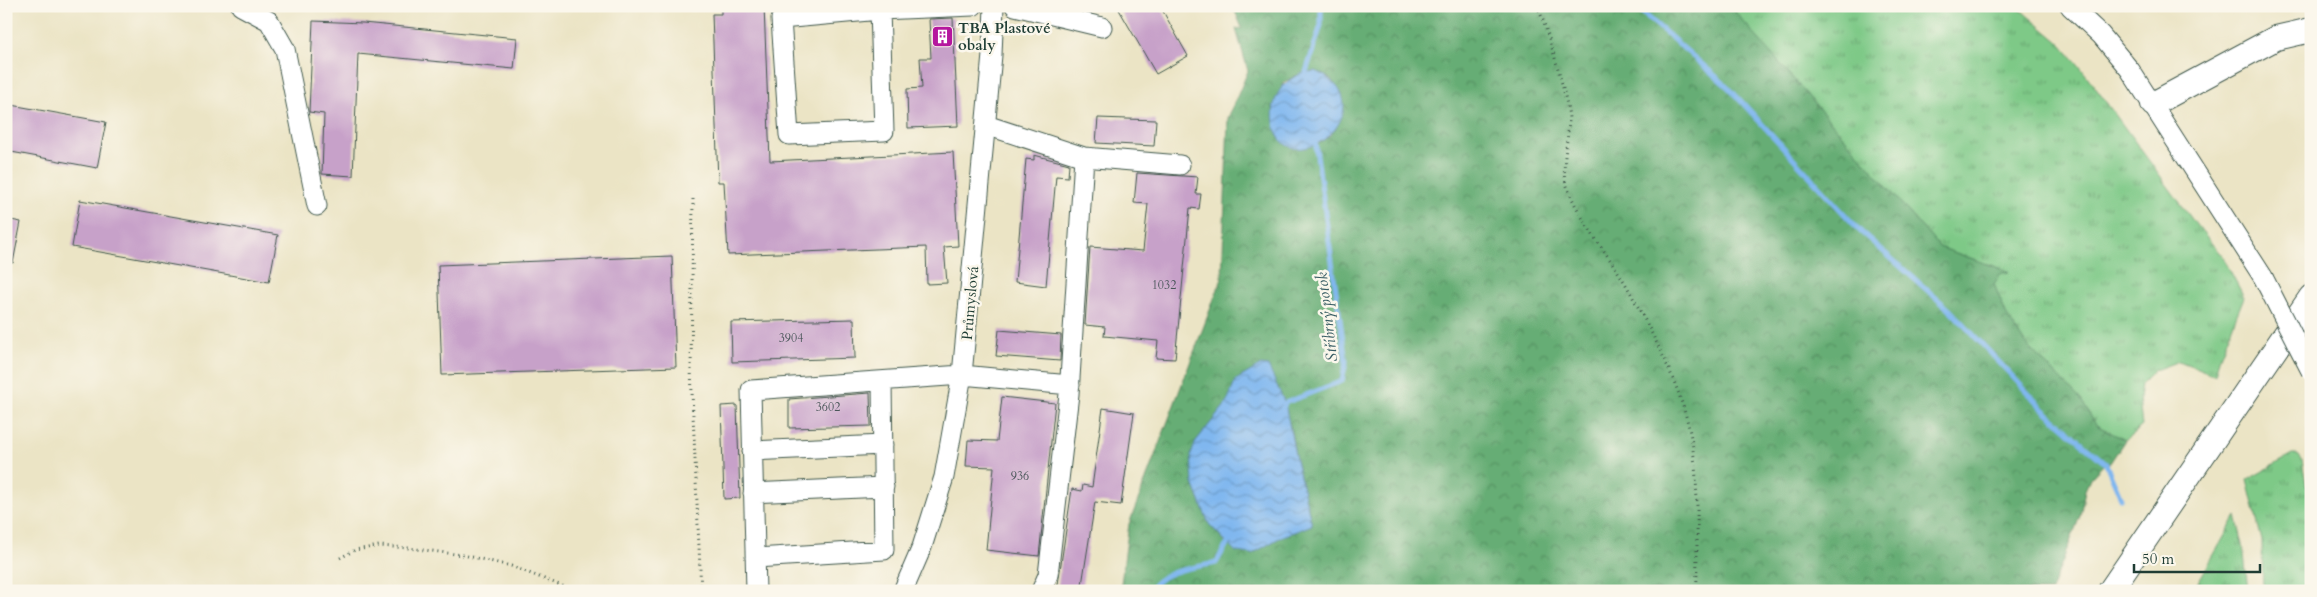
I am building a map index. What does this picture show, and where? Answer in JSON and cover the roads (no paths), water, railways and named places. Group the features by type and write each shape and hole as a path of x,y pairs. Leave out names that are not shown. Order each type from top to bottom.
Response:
{"main road":[{"path":"2153,104 2276,38 2311,30"},
{"path":"2110,591 2311,297"},
{"path":"2271,356 2311,319"}],"street":[{"path":"241,6 269,21 285,50 317,206"},
{"path":"880,10 884,131 789,135 781,18 880,10 973,6"},
{"name":"Průmyslová","path":"903,591 922,547 944,477 962,376 986,125 994,6"},
{"path":"1015,6 1102,27"},
{"path":"2070,6 2116,52 2153,104 2262,277 2311,371"},
{"path":"986,125 1084,157 1180,165"},
{"path":"1041,591 1048,575 1070,384 1084,157"},
{"path":"756,591 751,390 962,376 1070,384"},
{"path":"755,558 884,550 882,381"},
{"path":"752,452 883,445"},
{"path":"753,493 884,487"}],"water":[{"path":"1316,71 1337,87 1344,104 1340,121 1328,136 1313,146 1296,148 1282,142 1274,123 1273,112 1275,103 1278,94 1289,80"},
{"path":"1261,365 1268,366 1285,403 1296,460 1312,525 1281,537 1252,554 1236,552 1209,524 1193,483 1191,455 1196,441 1226,404 1236,380"}],"waterway":[{"name":"Stříbrný potok","path":"1306,78 1306,72 1321,25 1321,6"},
{"path":"1635,6 1728,87 1860,231 1951,311 2042,408 2106,464 2121,498"},
{"name":"Stříbrný potok","path":"1283,408 1285,403 1342,381 1346,362 1315,141"},
{"name":"Stříbrný potok","path":"1150,591 1162,578 1170,574 1216,563 1230,539"}],"place":[{"name":"TBA Plastové obaly","path":"942,37"}]}
